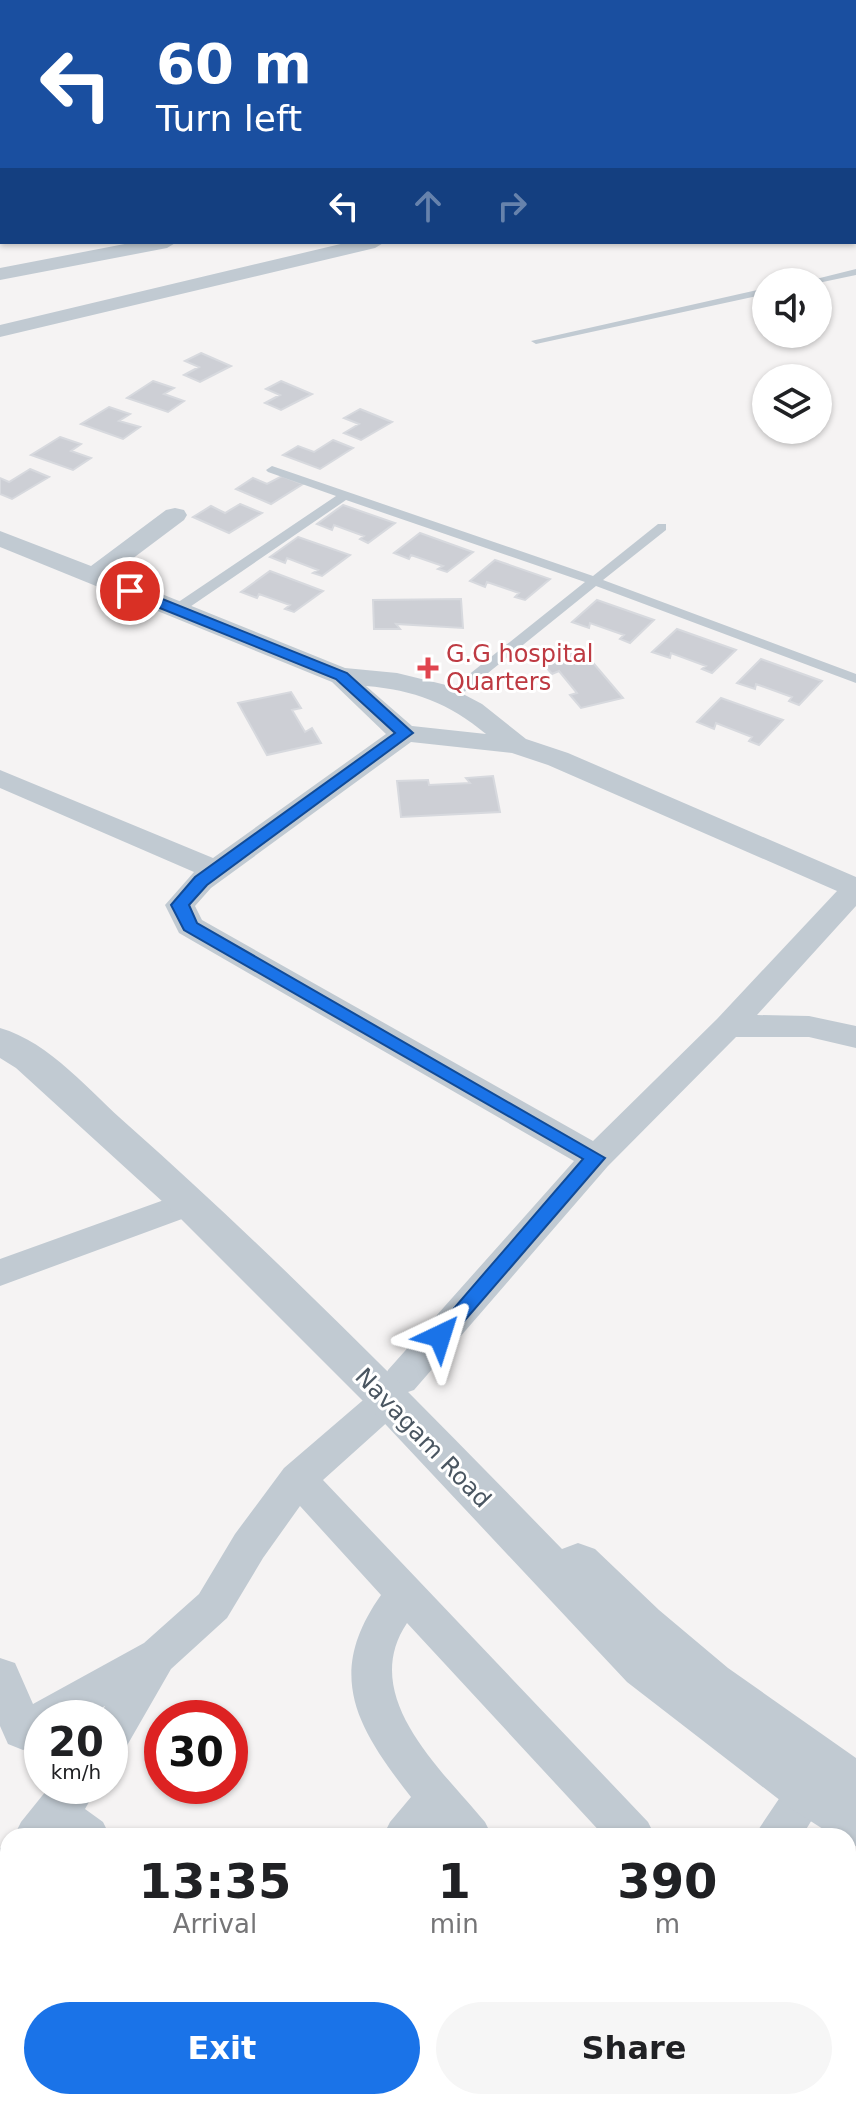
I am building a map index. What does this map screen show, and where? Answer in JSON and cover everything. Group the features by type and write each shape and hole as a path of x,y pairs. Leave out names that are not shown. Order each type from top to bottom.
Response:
{"street":[{"path":"0,274 83,249 143,244"},
{"path":"0,331 367,244"},
{"path":"94,576 175,515"},
{"path":"0,538 341,676 405,681 452,695 516,745"},
{"path":"79,1700 158,1656 213,1606 249,1546 298,1479 395,1390 596,1158 728,1027 856,888 558,759 516,745 405,733 391,725 341,676"},
{"path":"405,733 201,881 180,905 190,926 596,1158"},
{"path":"0,778 216,870"},
{"name":"Navagam Road","path":"0,1015 55,1055 156,1146 395,1390 644,1667 808,1792 856,1822"},
{"path":"728,1027 786,1025 839,1031 856,1037"},
{"name":"Navagam Road","path":"0,1041 29,1059 189,1203 395,1390 672,1651 762,1723 856,1786"},
{"path":"0,1273 189,1203"},
{"path":"298,1479 625,1828"},
{"path":"405,1593 374,1645 371,1666 374,1701 390,1735 464,1828"},
{"path":"128,1706 158,1656"},
{"path":"0,1676 24,1721"},
{"path":"782,1828 808,1792"},
{"path":"412,1828 438,1796"}],"lane":[{"path":"832,277 856,272"},
{"path":"536,341 752,294"},
{"path":"272,470 594,581 856,679"},
{"path":"176,610 345,495"},
{"path":"452,695 662,527"}],"building":[{"path":"201,353 231,366 200,382 184,375 199,367 185,361"},
{"path":"153,381 174,388 164,394 184,401 168,412 127,398"},
{"path":"281,381 312,394 281,410 265,403 280,395 266,389"},
{"path":"109,407 130,414 119,421 140,427 123,439 81,424"},
{"path":"360,409 392,422 361,440 344,433 359,424 344,418"},
{"path":"60,437 81,444 71,451 91,458 73,470 31,455"},
{"path":"333,440 353,448 320,469 283,455 298,446 314,452"},
{"path":"30,469 49,477 12,499 0,494 0,478 9,482"},
{"path":"282,476 303,484 271,504 236,489 253,478 267,484"},
{"path":"240,504 262,513 229,533 193,517 211,506 225,513"},
{"path":"343,505 395,523 368,543 360,539 364,536 334,525 332,530 317,524"},
{"path":"420,533 473,552 447,572 438,569 443,566 411,555 409,559 394,553"},
{"path":"298,537 350,555 322,576 313,573 318,570 287,558 285,563 270,557"},
{"path":"495,560 550,579 525,600 515,597 519,593 487,582 485,587 470,581"},
{"path":"270,571 323,591 294,612 285,609 290,605 259,594 257,598 241,592"},
{"path":"461,599 463,628 396,624 400,629 374,629 373,600"},
{"path":"597,600 654,620 630,643 620,639 624,635 590,623 589,628 572,622"},
{"path":"677,629 736,650 712,673 702,669 706,666 671,653 670,658 652,652"},
{"path":"583,651 623,698 581,708 570,695 577,693 559,671 552,674 541,661"},
{"path":"761,659 822,681 799,705 789,701 792,697 756,684 755,689 737,683"},
{"path":"291,692 301,708 292,710 305,732 312,728 321,743 267,755 238,703"},
{"path":"721,698 783,720 759,745 749,741 752,737 716,723 714,729 697,722"},
{"path":"493,776 500,812 401,817 397,781 428,780 429,785 470,783 466,778"}],"place":[{"name":"G.G hospital Quarters","path":"428,668"}],"route":[{"path":"130,591 341,676 356,687 391,725 405,733 201,881 180,905 190,926 596,1158 440,1336"}]}
